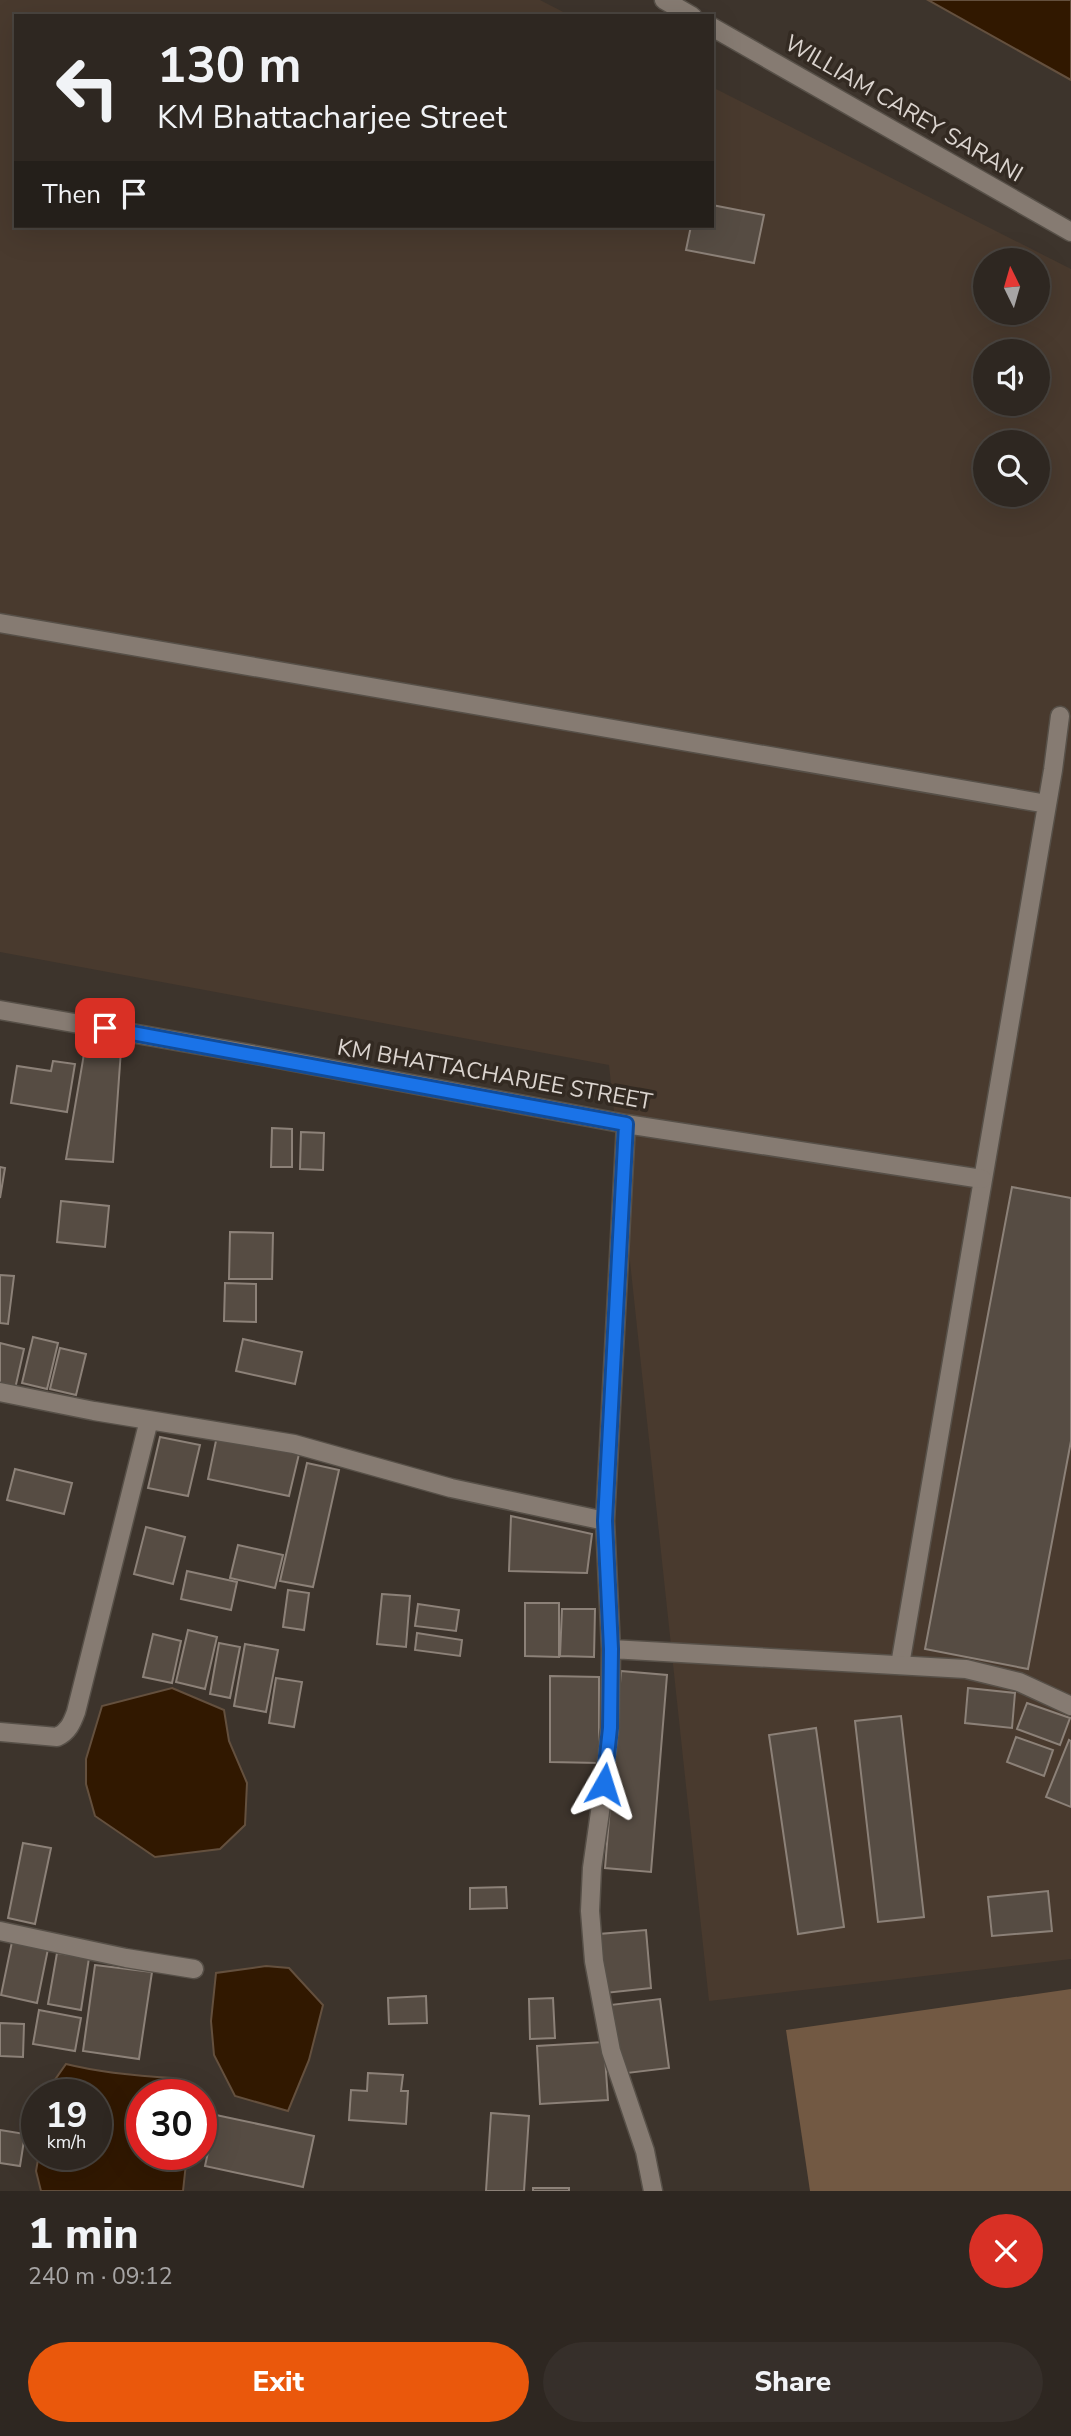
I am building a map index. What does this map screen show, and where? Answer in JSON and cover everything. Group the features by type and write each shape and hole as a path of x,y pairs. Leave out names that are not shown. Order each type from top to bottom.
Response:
{"street":[{"path":"664,0 688,14"},
{"name":"WILLIAM CAREY SARANI","path":"714,28 1071,232"},
{"path":"0,622 1046,804"},
{"path":"900,1665 1060,716"},
{"name":"KM BHATTACHARJEE STREET","path":"0,1010 626,1124 982,1179"},
{"path":"626,1124 605,1521 611,1649 608,1749 592,1868 590,1911 594,1961 611,2051 645,2151 653,2191"},
{"path":"0,1392 294,1444 451,1488 605,1521"},
{"path":"0,1732 57,1737 65,1733 71,1724 149,1420"},
{"path":"611,1649 966,1669 1019,1682 1071,1706"},
{"path":"0,1931 126,1958 194,1969"}],"shaded area":[{"path":"0,0 540,0 567,14 14,14 14,228 714,228 714,88 1030,248 973,248 973,326 1050,326 1050,258 1071,269 1071,1959 709,2001 609,1065 0,952"},
{"path":"928,0 1071,0 1071,80"},
{"path":"172,1688 224,1710 229,1741 247,1783 245,1825 220,1849 155,1857 95,1816 86,1784 86,1759 102,1706"},
{"path":"266,1966 289,1968 323,2005 309,2060 288,2111 235,2096 214,2055 211,2021 216,1973"},
{"path":"1071,1989 1071,2191 810,2191 786,2030"},
{"path":"66,2064 120,2074 173,2078 126,2079 126,2170 185,2170 183,2191 41,2191 36,2170 112,2170 112,2079 56,2079"}],"building":[{"path":"714,205 764,215 754,263 686,250 691,228 714,228"},
{"path":"85,1048 121,1050 113,1162 66,1159"},
{"path":"53,1061 75,1064 67,1112 11,1103 17,1066 51,1071"},
{"path":"272,1128 292,1129 292,1167 271,1167"},
{"path":"301,1132 324,1133 323,1170 300,1169"},
{"path":"0,1167 5,1168 0,1198"},
{"path":"1012,1187 1071,1198 1071,1441 1028,1669 925,1649"},
{"path":"61,1201 109,1206 105,1247 57,1242"},
{"path":"230,1232 273,1233 272,1279 229,1279"},
{"path":"0,1275 14,1276 8,1324 0,1323"},
{"path":"225,1283 256,1284 256,1322 224,1321"},
{"path":"33,1337 58,1343 47,1389 22,1383"},
{"path":"243,1339 302,1352 295,1384 236,1371"},
{"path":"0,1343 24,1349 15,1389 0,1385"},
{"path":"60,1348 86,1354 76,1395 50,1389"},
{"path":"217,1436 299,1454 289,1496 208,1479"},
{"path":"160,1437 200,1445 188,1496 148,1488"},
{"path":"307,1463 339,1470 313,1587 280,1581"},
{"path":"15,1469 72,1483 64,1514 7,1500"},
{"path":"511,1516 592,1534 587,1573 509,1571"},
{"path":"146,1527 185,1537 173,1584 134,1574"},
{"path":"238,1545 283,1555 275,1588 230,1578"},
{"path":"187,1571 237,1582 231,1610 181,1599"},
{"path":"288,1590 309,1593 304,1630 283,1627"},
{"path":"382,1594 410,1596 406,1647 377,1644"},
{"path":"525,1603 559,1603 559,1657 525,1656"},
{"path":"418,1604 459,1610 456,1631 415,1626"},
{"path":"562,1609 595,1609 594,1657 560,1656"},
{"path":"188,1630 217,1637 205,1689 176,1682"},
{"path":"417,1633 462,1640 460,1656 415,1650"},
{"path":"153,1634 181,1641 172,1683 143,1677"},
{"path":"219,1643 240,1647 230,1698 210,1694"},
{"path":"245,1644 278,1650 266,1712 234,1706"},
{"path":"621,1671 667,1675 651,1872 605,1868"},
{"path":"550,1676 599,1677 599,1763 550,1762"},
{"path":"276,1678 302,1682 294,1727 269,1723"},
{"path":"968,1688 1015,1693 1012,1728 965,1723"},
{"path":"1027,1703 1070,1718 1060,1745 1017,1729"},
{"path":"901,1716 924,1917 878,1922 855,1721"},
{"path":"816,1728 844,1927 798,1934 769,1735"},
{"path":"1016,1737 1053,1750 1044,1776 1007,1762"},
{"path":"1069,1740 1071,1741 1071,1807 1046,1797"},
{"path":"23,1843 51,1848 35,1924 8,1918"},
{"path":"506,1887 507,1908 470,1909 470,1888"},
{"path":"1048,1891 1052,1931 992,1936 988,1897"},
{"path":"646,1930 651,1988 605,1993 599,1934"},
{"path":"13,1937 49,1944 37,2003 1,1995"},
{"path":"57,1953 89,1958 81,2010 48,2004"},
{"path":"95,1965 152,1972 139,2059 83,2051"},
{"path":"426,1996 427,2023 389,2024 388,1998"},
{"path":"553,1998 555,2038 530,2039 529,1999"},
{"path":"660,1999 669,2068 619,2074 610,2005"},
{"path":"39,2010 81,2018 75,2051 33,2044"},
{"path":"0,2023 24,2024 23,2057 0,2056"},
{"path":"604,2042 608,2100 540,2104 537,2046"},
{"path":"368,2073 403,2075 401,2091 408,2091 406,2124 349,2120 351,2090 367,2091"},
{"path":"491,2113 529,2116 524,2191 486,2191"},
{"path":"217,2115 314,2136 303,2187 217,2169"},
{"path":"0,2130 21,2133 20,2166 0,2163"},
{"path":"533,2188 569,2188 569,2191 533,2191"}],"route":[{"path":"105,1028 626,1124 605,1521 611,1649 610,1728 604,1784"}]}
